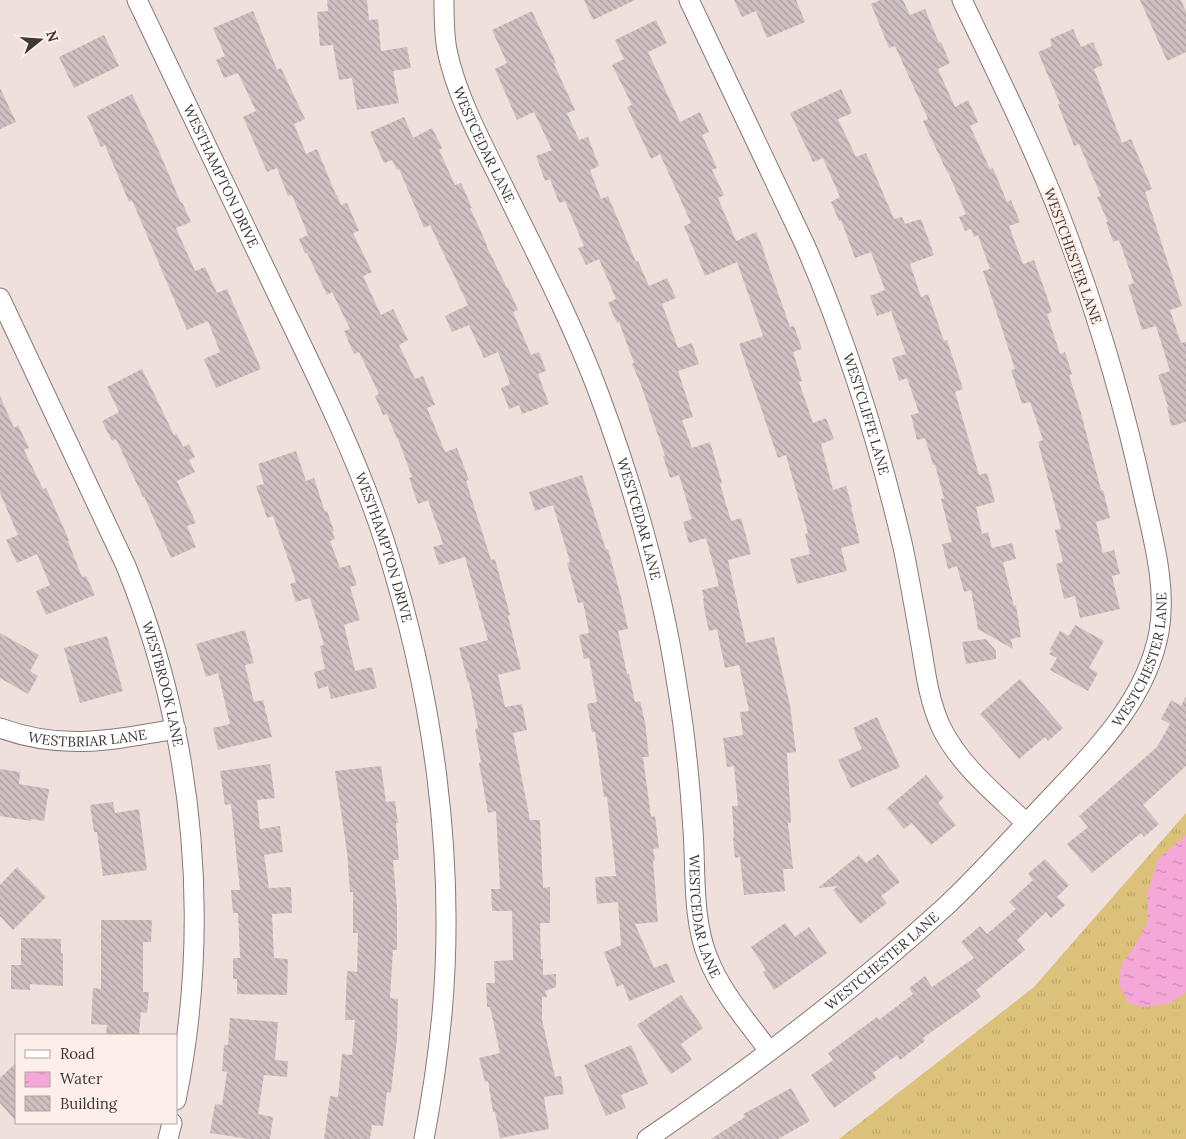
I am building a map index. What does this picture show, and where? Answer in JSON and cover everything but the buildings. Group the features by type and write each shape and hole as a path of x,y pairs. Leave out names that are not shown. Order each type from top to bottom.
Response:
{"street":[{"name":"WESTHAMPTON DRIVE","path":"137,0 342,432 375,516 404,608 429,721 441,820 445,889 446,949 442,1011 436,1068 424,1139"},
{"name":"WESTCEDAR LANE","path":"444,0 444,24 448,51 466,108 542,264 585,359 610,424 633,494 654,574 677,684 689,778 698,916 703,943 716,976 728,996 769,1051"},
{"name":"WESTCLIFFE LANE","path":"689,0 802,238 843,340 872,432 898,526 928,684 936,714 948,739 968,767 1026,823"},
{"name":"WESTCHESTER LANE","path":"647,1139 716,1091 824,1010 917,932 981,872 1101,742 1136,694 1152,660 1161,619 1161,590 1155,548 1130,435 1110,363 1061,219 1035,155 962,0"},
{"name":"WESTBROOK LANE","path":"0,298 126,566 137,593 163,675 176,729 188,808 194,907 190,1000 178,1089"},
{"name":"WESTBRIAR LANE","path":"0,728 40,739 67,742 111,739 176,729"},
{"path":"168,1139 172,1124"}],"green space":[{"path":"1186,813 1186,1139 839,1139 1034,987"}],"water":[{"path":"1186,835 1186,992 1171,1003 1144,1007 1128,1003 1119,984 1121,965 1147,923 1147,894 1158,859"}]}
